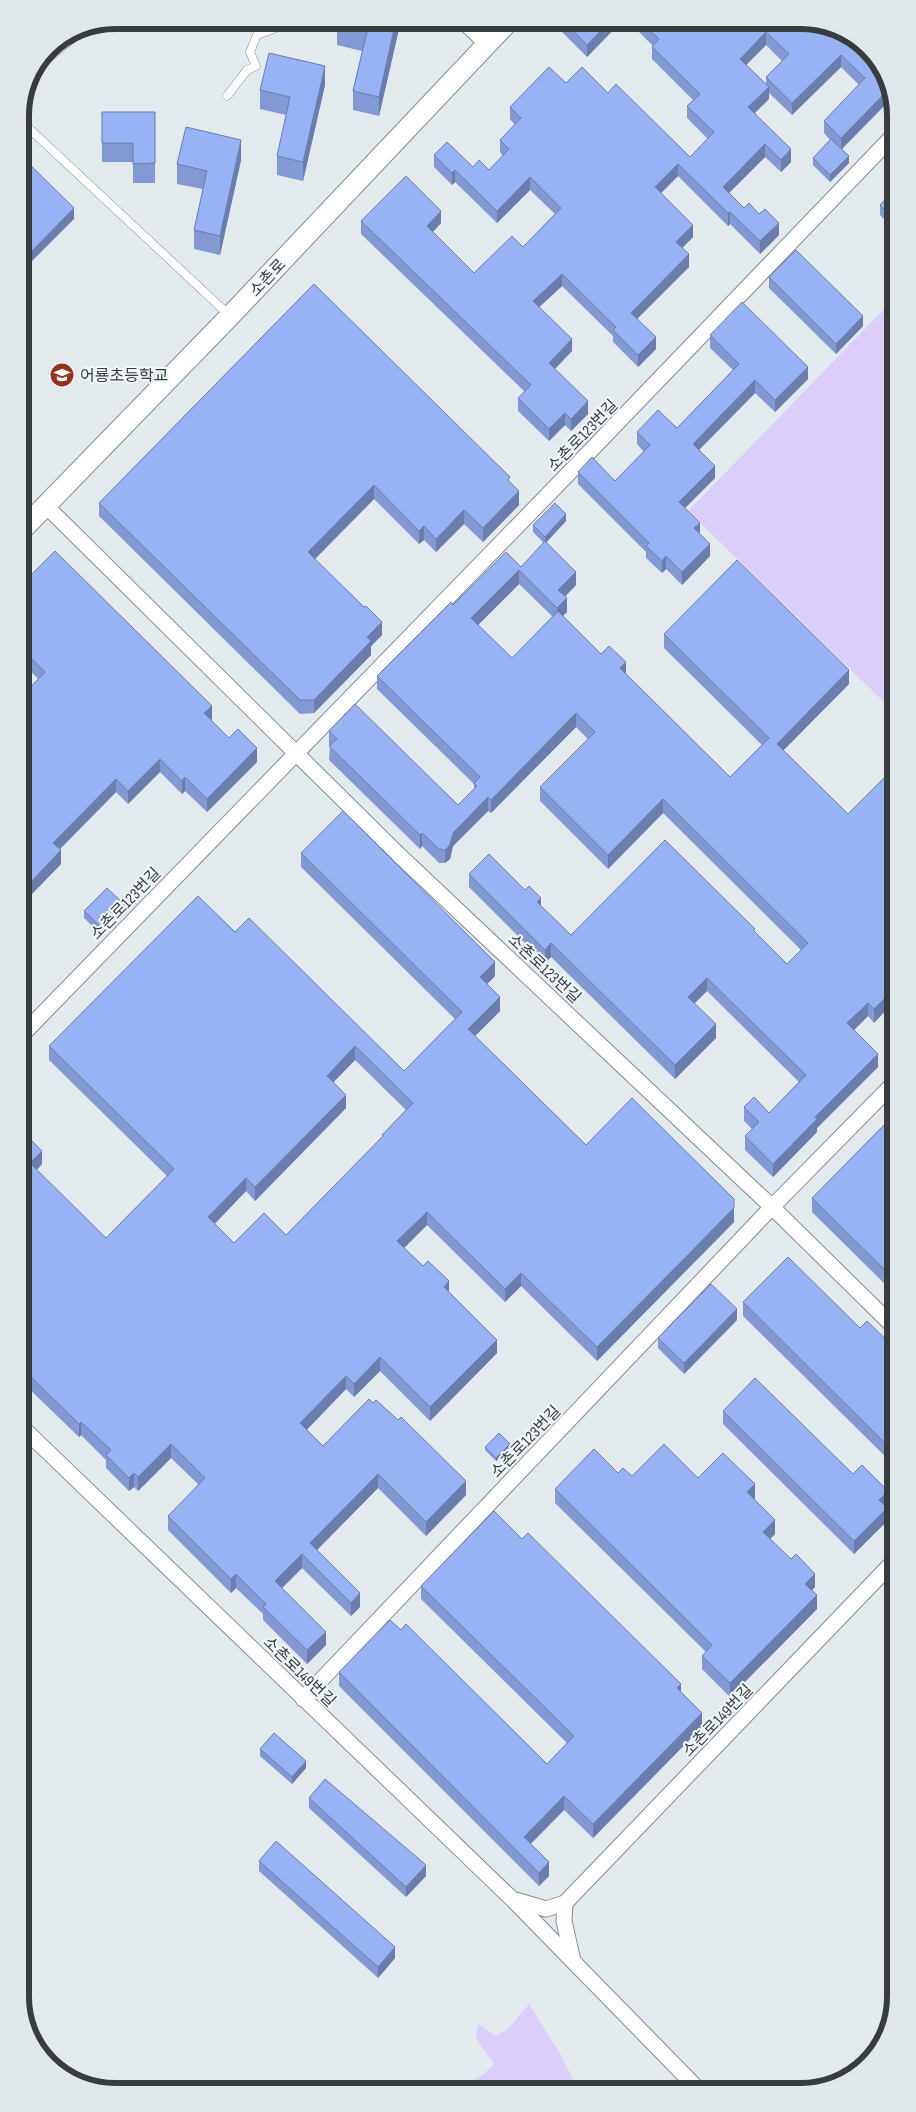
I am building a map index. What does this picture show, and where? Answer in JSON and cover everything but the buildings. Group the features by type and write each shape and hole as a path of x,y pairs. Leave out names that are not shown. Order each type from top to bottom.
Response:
{"street":[{"path":"471,29 487,44"},
{"name":"소촌로","path":"29,522 230,316 501,29"},
{"name":"소촌로123번길","path":"29,1028 569,473 887,142"},
{"name":"소촌로123번길","path":"45,505 400,855 772,1207 887,1319"},
{"name":"소촌로123번길","path":"304,1699 772,1207 887,1090"},
{"name":"소촌로149번길","path":"29,1434 512,1899 546,1909 565,1903 887,1568"},
{"path":"512,1899 692,2083"},
{"path":"565,1903 564,1921 573,1961"}],"lane":[{"path":"227,96 247,70 256,66 250,52 257,35 273,29"},
{"path":"29,128 230,316"}],"shaded area":[{"path":"887,306 887,705 688,511"},
{"path":"529,2004 559,2052 575,2083 466,2083 483,2075 494,2064 476,2039 478,2024 496,2036 509,2028"}],"place":[{"name":"어룡초등학교","path":"62,375"}]}
